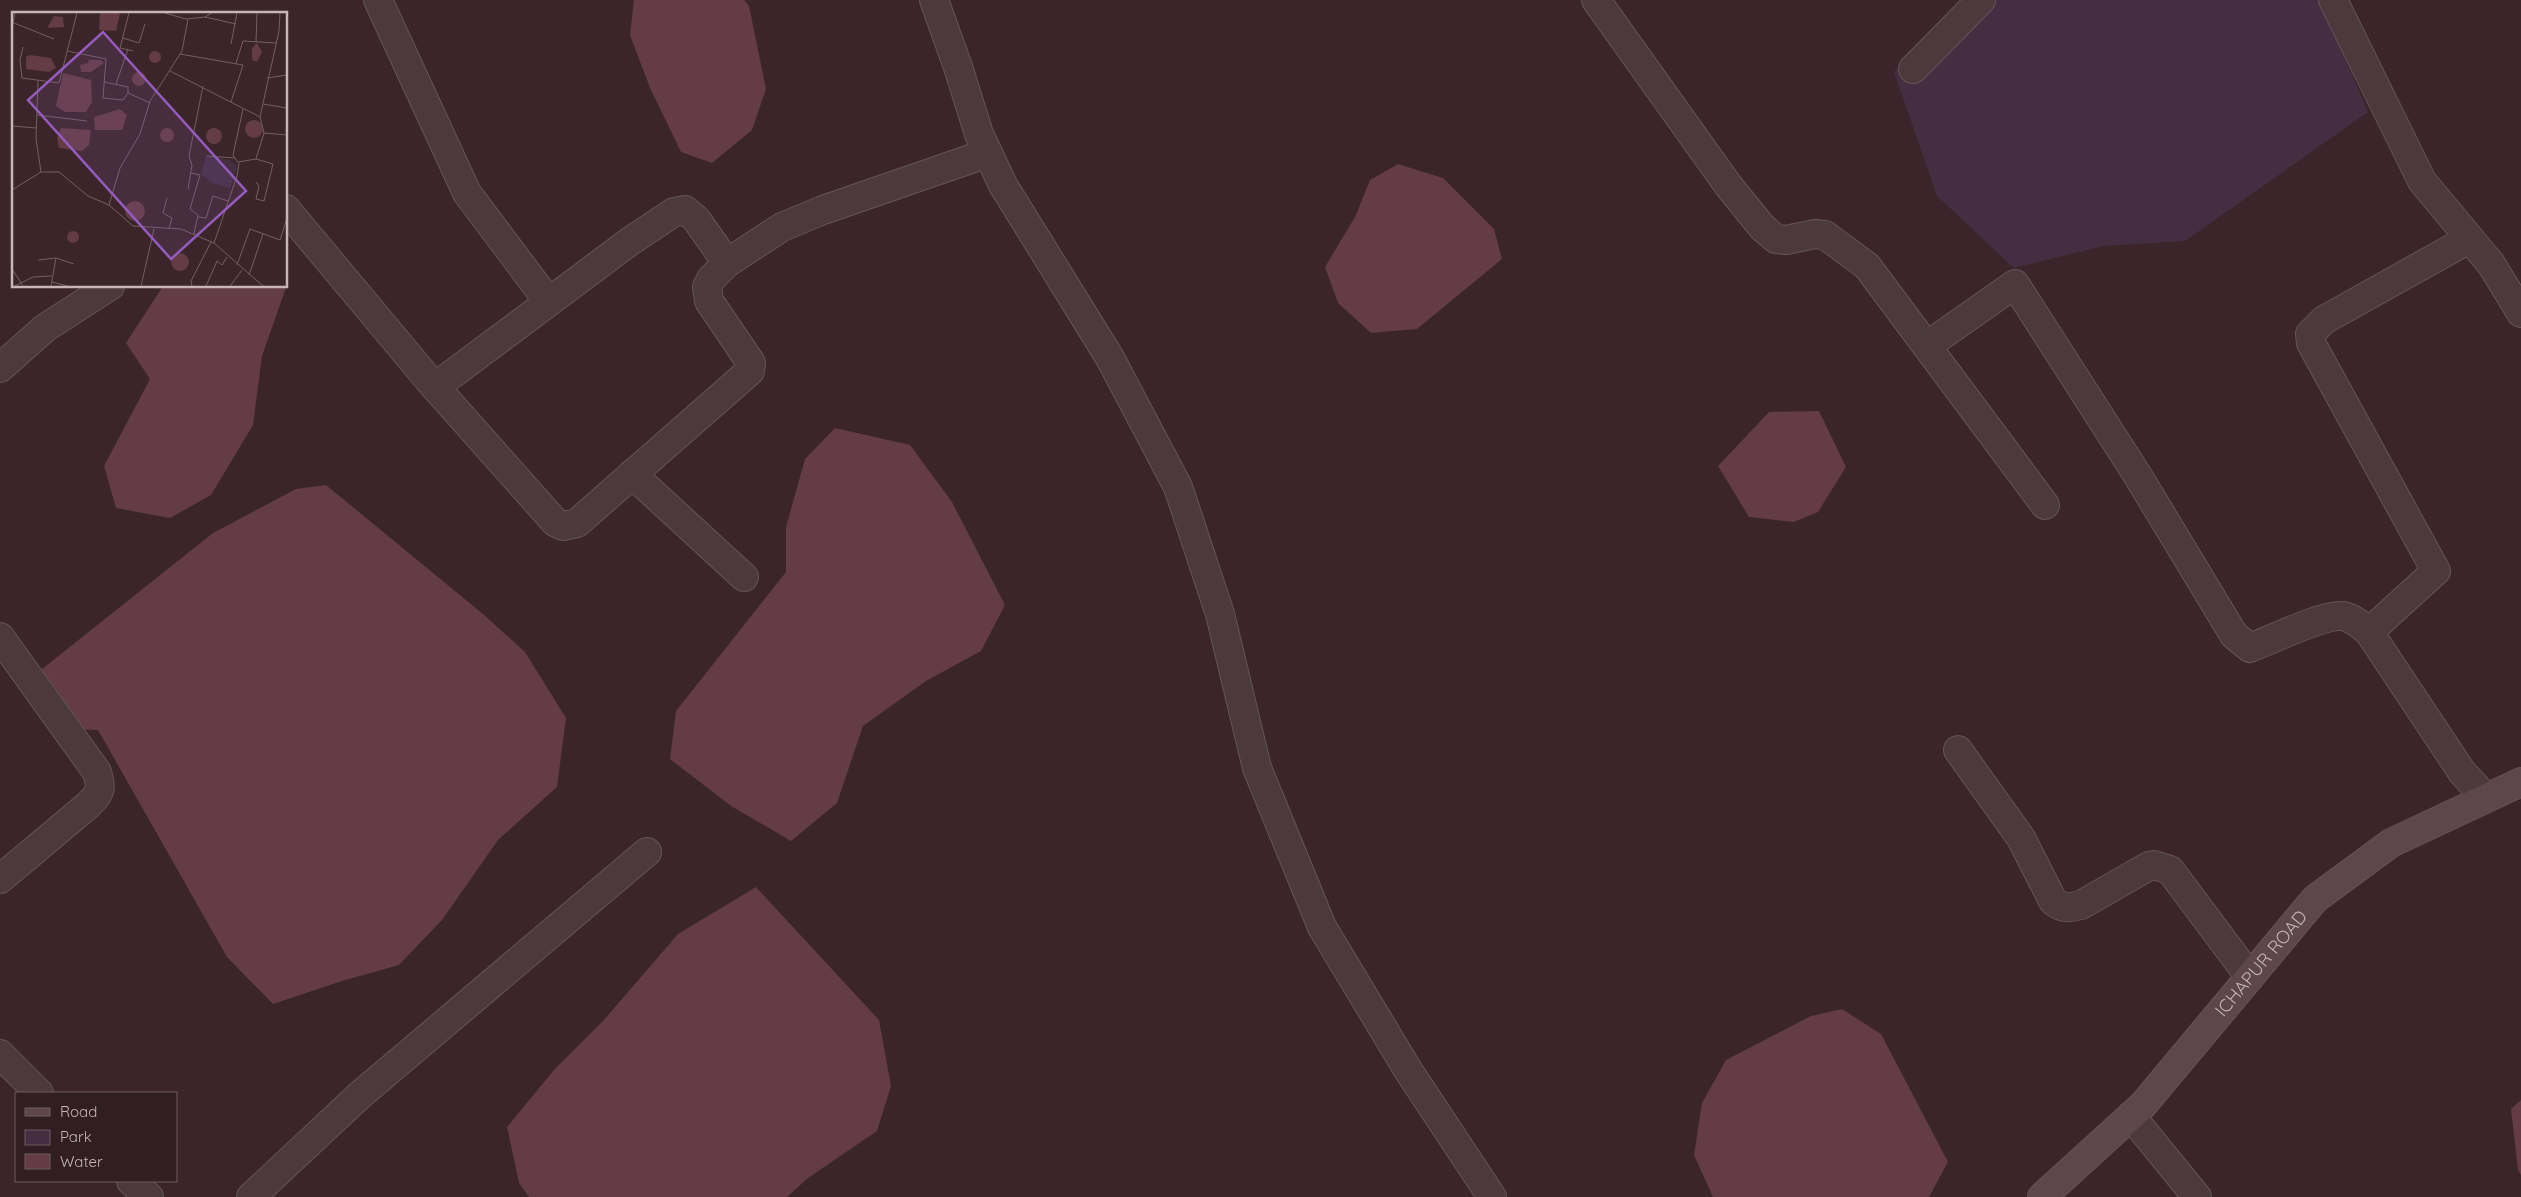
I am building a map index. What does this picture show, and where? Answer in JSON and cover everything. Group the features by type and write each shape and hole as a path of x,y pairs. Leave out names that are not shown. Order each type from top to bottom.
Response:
{"street":[{"path":"378,0 467,193 548,302"},
{"path":"934,0 979,134 1003,185 1110,358 1178,487 1220,614 1257,768 1322,927 1408,1070 1492,1197"},
{"path":"1596,0 1728,185 1762,227 1776,239 1786,240 1815,234 1825,235 1838,242 1867,266 1928,344 2045,505"},
{"path":"1912,69 1981,0"},
{"path":"2333,0 2422,181 2491,264 2521,312"},
{"path":"288,211 435,387 555,522 563,526 577,523 750,372 750,363 709,301 707,288 712,279 727,263 782,227 988,153"},
{"path":"435,387 548,302 674,212 685,210 696,219 727,263"},
{"path":"2369,632 2436,571 2311,343 2310,334 2324,320 2469,239"},
{"path":"1928,344 2016,284 2138,476 2234,635 2250,648 2326,618 2342,616 2354,620 2369,632 2462,772 2486,798"},
{"path":"0,368 45,328 107,288"},
{"path":"632,474 744,577"},
{"path":"0,637 97,772 101,786 100,794 87,806 0,879"},
{"path":"1958,750 2021,838 2053,901 2060,907 2068,908 2080,905 2149,866 2154,865 2170,870 2250,977"},
{"name":"ICHAPUR ROAD","path":"2042,1197 2143,1105 2315,899 2391,843 2521,782"},
{"path":"251,1197 360,1095 647,852"},
{"path":"0,1054 38,1092"},
{"path":"2131,1116 2197,1197"},
{"path":"132,1182 149,1197"}],"green space":[{"path":"1966,0 2320,0 2368,112 2185,241 2104,246 2014,268 1937,196 1894,72"}],"water":[{"path":"634,0 744,0 749,6 766,89 752,130 712,163 681,152 650,88 630,35"},
{"path":"1398,164 1443,178 1494,229 1502,259 1417,329 1371,333 1338,303 1325,267 1355,217 1370,180"},
{"path":"162,288 286,288 262,356 253,425 211,495 170,518 116,508 104,466 150,379 126,343"},
{"path":"1819,411 1846,467 1818,512 1794,522 1749,517 1718,466 1769,412"},
{"path":"835,428 910,445 952,502 1005,605 981,651 926,681 863,726 837,803 791,841 731,806 670,759 676,711 786,572 786,527 805,459"},
{"path":"326,485 483,614 525,652 566,718 557,787 498,840 442,920 399,965 342,981 273,1004 227,957 98,730 67,729 37,673 213,533 296,489"},
{"path":"756,887 879,1020 891,1086 877,1131 808,1178 787,1197 529,1197 519,1183 507,1127 554,1070 603,1021 678,934"},
{"path":"1842,1009 1881,1034 1948,1162 1929,1197 1713,1197 1694,1155 1702,1103 1726,1060 1811,1016"},
{"path":"2521,1100 2521,1175 2518,1170 2511,1109"}]}
